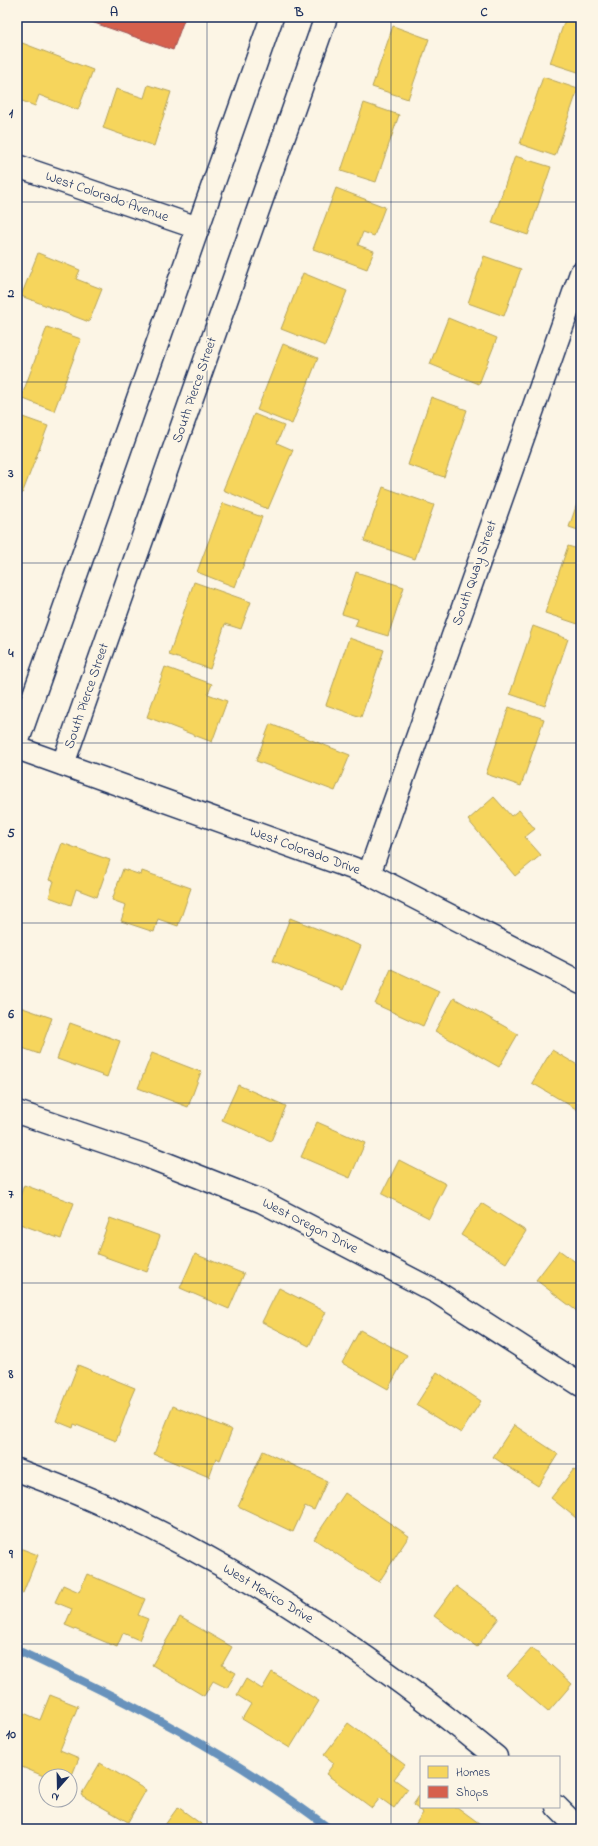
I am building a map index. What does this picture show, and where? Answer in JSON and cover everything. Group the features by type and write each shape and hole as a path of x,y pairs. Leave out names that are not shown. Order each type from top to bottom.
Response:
{"street":[{"path":"17,743 272,17"},
{"name":"South Pierce Street","path":"63,764 326,17"},
{"name":"West Colorado Avenue","path":"17,166 198,228"},
{"name":"South Quay Street","path":"369,874 581,273"},
{"name":"West Colorado Drive","path":"17,748 369,874 581,983"},
{"name":"West Oregon Drive","path":"17,1112 149,1157 261,1201 438,1292 581,1385"},
{"name":"West Mexico Drive","path":"17,1470 66,1488 187,1546 308,1617 439,1710 495,1756"},
{"path":"557,1808 579,1829"}],"building: Homes":[{"path":"424,17 437,17 436,21"},
{"path":"566,17 581,17 581,73 550,63"},
{"path":"393,26 429,39 408,99 372,87"},
{"path":"17,41 93,70 78,110 39,95 35,106 17,99"},
{"path":"543,77 578,89 555,156 520,144"},
{"path":"148,85 171,92 154,146 103,128 116,89 144,98"},
{"path":"364,103 399,115 376,182 341,171"},
{"path":"515,156 551,167 528,235 492,223"},
{"path":"336,188 385,207 374,236 363,232 358,245 374,251 367,269 313,249"},
{"path":"38,253 80,270 76,279 102,289 89,322 21,296"},
{"path":"484,256 521,269 504,316 468,303"},
{"path":"303,273 347,291 325,346 281,329"},
{"path":"448,318 497,338 479,384 430,364"},
{"path":"47,327 81,339 54,411 21,398"},
{"path":"283,344 318,358 292,424 257,410"},
{"path":"431,397 467,410 444,477 408,465"},
{"path":"254,414 284,426 277,443 293,450 268,509 223,490"},
{"path":"17,415 48,426 22,494 17,492"},
{"path":"383,487 434,505 415,559 364,541"},
{"path":"581,492 581,531 569,527"},
{"path":"223,503 262,517 235,587 197,572"},
{"path":"568,546 581,550 581,625 545,613"},
{"path":"356,572 404,587 388,636 355,626 358,619 342,614"},
{"path":"194,582 251,602 241,629 225,624 210,669 169,655"},
{"path":"533,626 568,639 545,706 510,694"},
{"path":"349,638 384,650 361,717 326,705"},
{"path":"165,667 212,684 208,694 227,701 212,742 147,717"},
{"path":"509,707 544,719 521,786 486,774"},
{"path":"270,724 350,755 335,791 256,761"},
{"path":"494,797 511,816 519,810 535,829 525,837 541,855 515,876 468,820"},
{"path":"62,843 110,860 97,897 76,889 71,905 49,897 54,881 49,880"},
{"path":"123,869 141,875 142,871 191,888 178,926 158,919 154,932 121,921 126,905 112,900"},
{"path":"290,918 361,946 343,990 273,961"},
{"path":"391,969 439,991 423,1026 375,1004"},
{"path":"454,998 518,1034 499,1067 435,1031"},
{"path":"17,1006 52,1018 39,1054 17,1046"},
{"path":"70,1023 120,1041 107,1077 57,1059"},
{"path":"552,1050 581,1067 581,1104 578,1110 532,1083"},
{"path":"152,1053 201,1072 188,1107 138,1088"},
{"path":"238,1085 286,1106 271,1141 222,1120"},
{"path":"317,1122 365,1143 350,1178 301,1157"},
{"path":"399,1160 446,1184 429,1218 382,1194"},
{"path":"24,1185 74,1203 61,1239 17,1223 17,1205"},
{"path":"481,1203 526,1231 506,1263 461,1235"},
{"path":"110,1218 160,1236 147,1272 97,1254"},
{"path":"559,1250 581,1266 581,1308 578,1312 536,1280"},
{"path":"195,1254 244,1274 229,1309 180,1288"},
{"path":"279,1288 326,1312 309,1346 262,1322"},
{"path":"360,1330 407,1355 388,1389 342,1363"},
{"path":"78,1365 135,1388 116,1441 74,1424 73,1428 56,1421"},
{"path":"437,1372 481,1401 461,1433 416,1405"},
{"path":"173,1406 232,1430 220,1460 216,1458 209,1477 154,1454"},
{"path":"514,1425 558,1454 538,1486 493,1457"},
{"path":"263,1451 327,1481 314,1510 305,1506 293,1532 238,1506"},
{"path":"574,1469 581,1474 581,1522 551,1498"},
{"path":"345,1493 409,1536 379,1582 314,1539"},
{"path":"17,1547 38,1555 23,1593 17,1591"},
{"path":"87,1574 145,1599 138,1615 148,1619 139,1640 123,1633 117,1647 65,1625 72,1609 55,1602 63,1585 79,1592"},
{"path":"456,1586 499,1618 477,1647 434,1616"},
{"path":"180,1617 232,1647 222,1665 236,1673 227,1688 213,1681 204,1696 152,1665"},
{"path":"532,1648 572,1684 548,1712 507,1676"},
{"path":"272,1672 319,1701 290,1748 242,1719 251,1704 237,1695 246,1679 262,1689"},
{"path":"50,1695 78,1706 60,1750 79,1758 75,1768 38,1768 38,1774 17,1765 17,1729 24,1713 40,1720"},
{"path":"348,1723 405,1765 394,1779 408,1789 394,1808 380,1798 372,1808 326,1774 334,1763 324,1755"},
{"path":"100,1763 146,1790 128,1822 81,1795"},
{"path":"420,1794 420,1808 458,1808 487,1829 412,1829 423,1813 413,1805"},
{"path":"178,1807 208,1829 162,1829"}],"building: Shops":[{"path":"77,17 185,17 173,50"}],"waterway":[{"path":"17,1650 99,1689 218,1753 294,1802 330,1829"}]}
